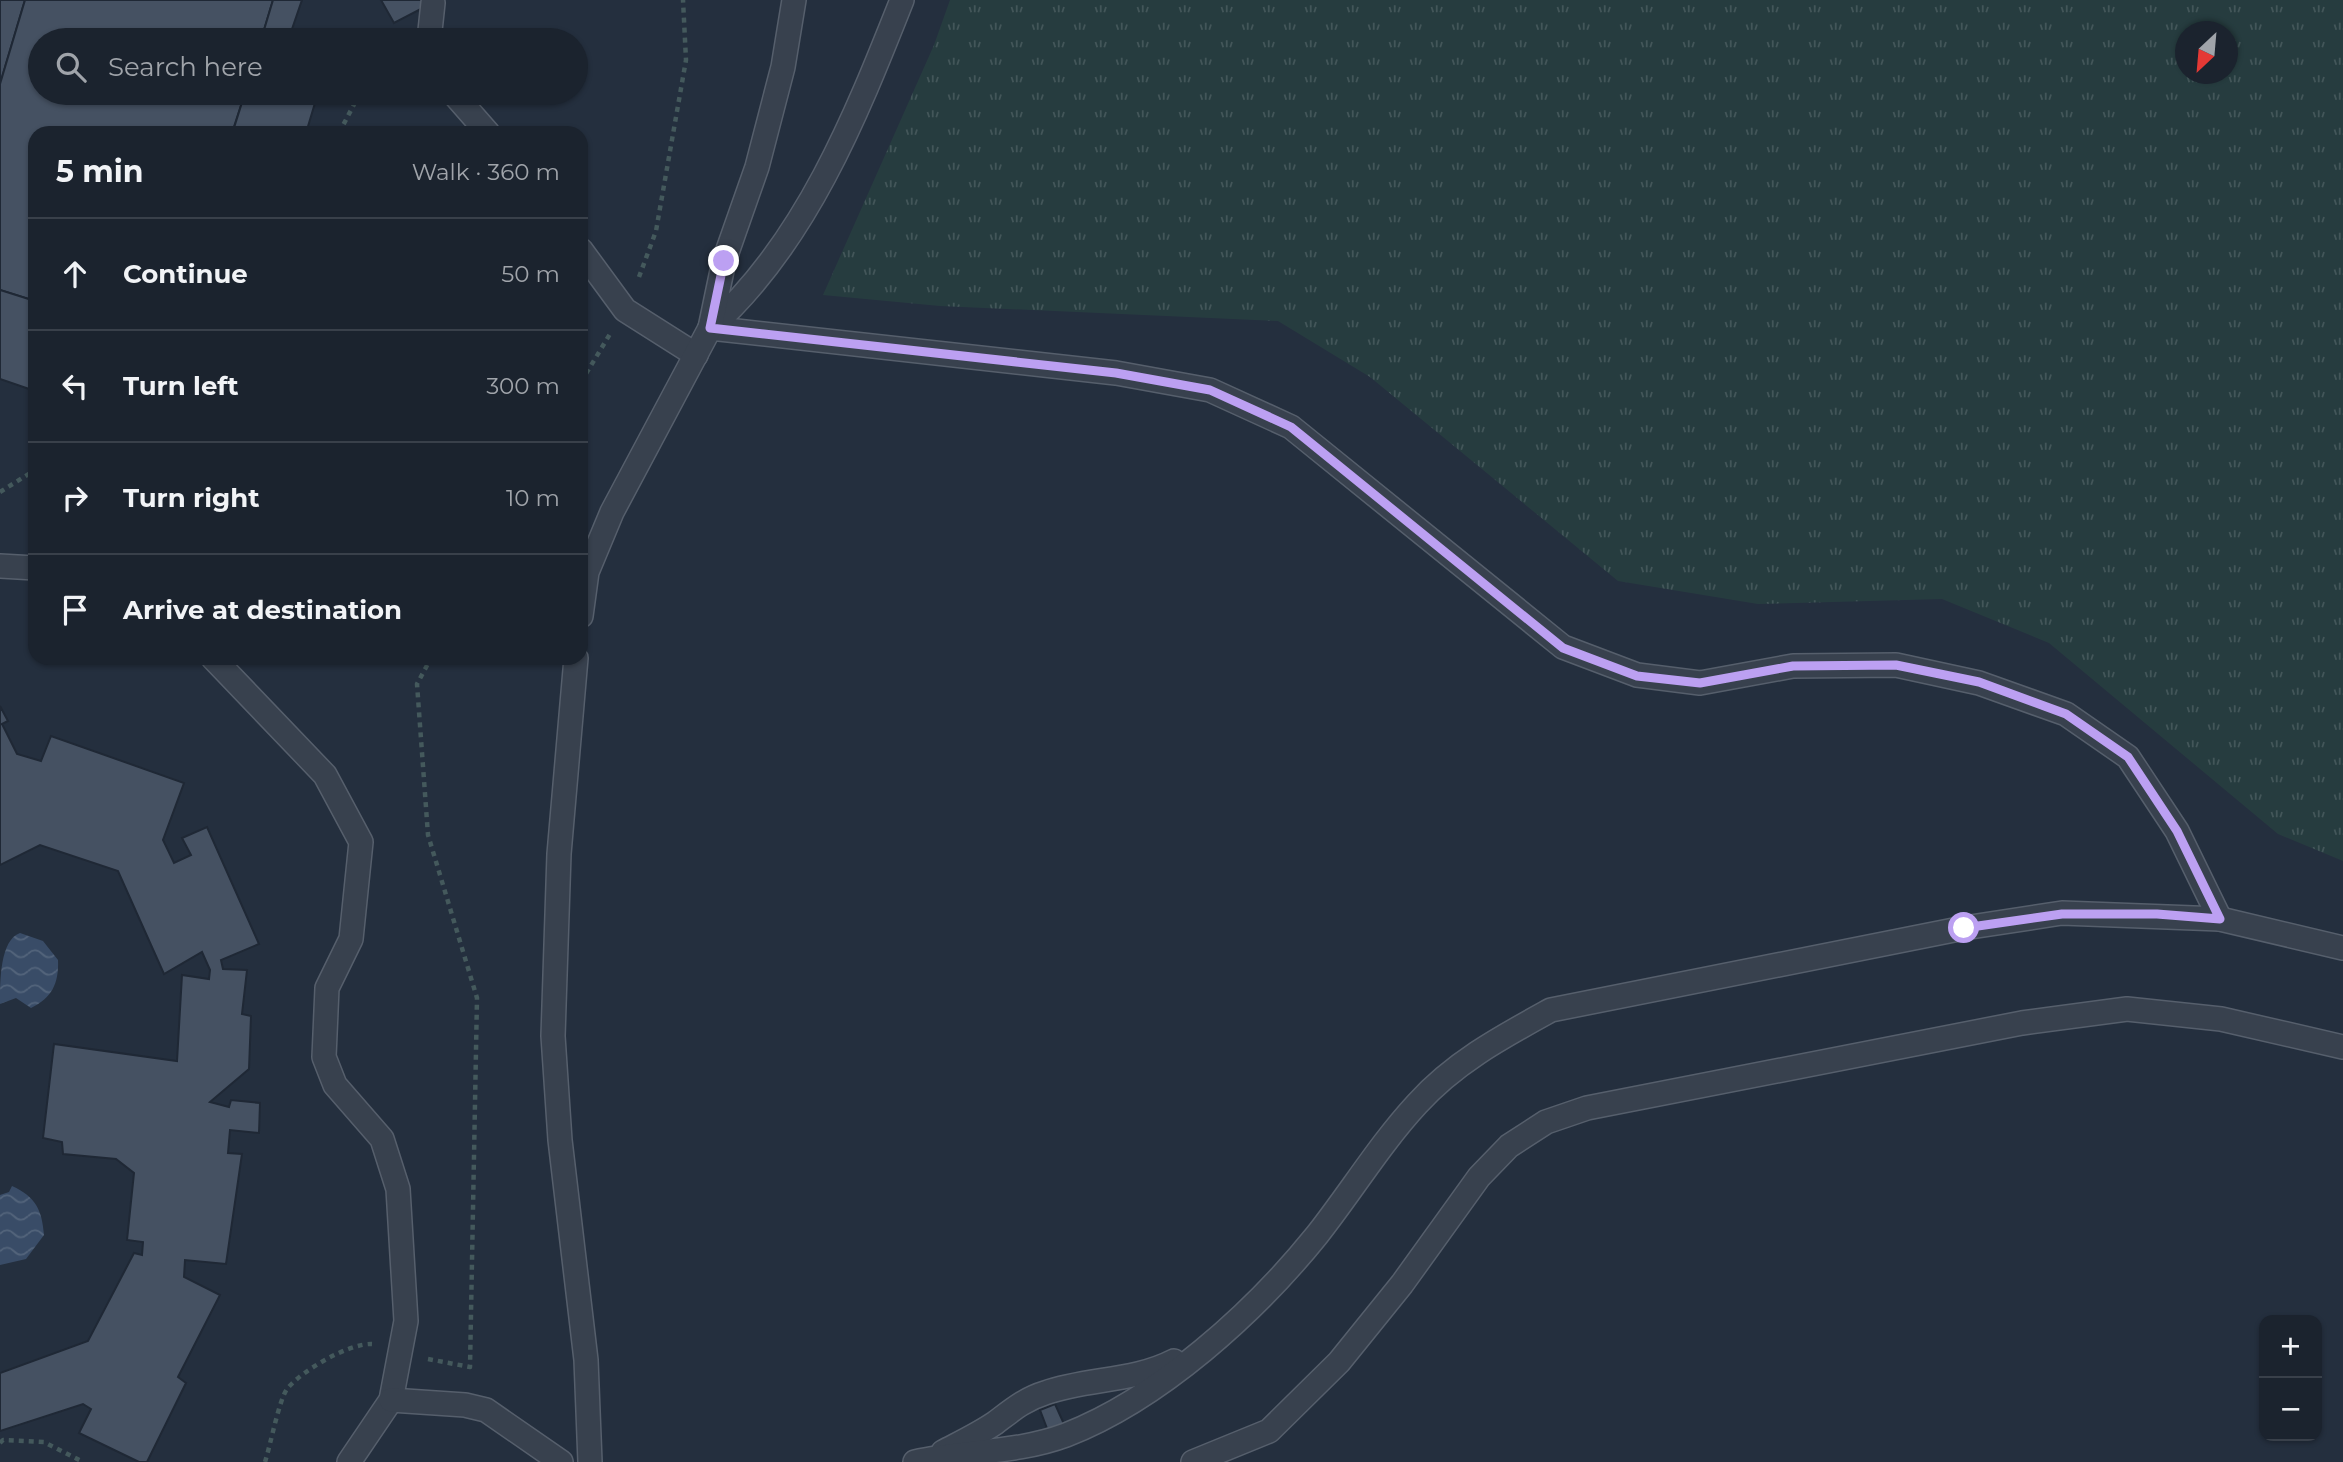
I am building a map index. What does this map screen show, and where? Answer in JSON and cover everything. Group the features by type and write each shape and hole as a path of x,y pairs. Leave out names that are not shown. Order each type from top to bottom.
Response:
{"lane":[{"path":"588,570 612,512 710,328 724,261 757,167 783,66 794,0"},
{"path":"710,328 744,298 807,205 872,75 902,0"},
{"path":"430,28 433,3"},
{"path":"464,105 482,126"},
{"path":"588,260 625,310 696,355"},
{"path":"710,328 1116,373 1210,390 1291,427 1563,648 1637,676 1700,683 1793,666 1896,665 1979,682 2066,714 2128,757 2177,831 2220,919"},
{"path":"0,566 28,568"},
{"path":"220,665 325,775 361,842 351,939 327,988 324,1057 335,1085 382,1139 398,1189 406,1321 391,1401 349,1462"},
{"path":"575,665 559,854 553,1036 560,1140 586,1360 590,1462"},
{"path":"921,1460 1024,1446 1065,1435 1149,1391 1234,1323 1286,1270 1417,1103 1460,1064 1494,1039 1551,1010 1964,928 2062,914 2157,914 2220,919 2343,948"},
{"path":"1193,1462 1269,1431 1339,1362 1402,1284 1479,1177 1509,1146 1546,1122 1587,1108 1968,1034 2127,1009 2221,1019 2343,1047"},
{"path":"921,1460 1042,1393 1155,1371 1205,1346"},
{"path":"391,1401 465,1405 486,1410 561,1462"}],"path":[{"path":"588,371 625,310 656,231 686,61 683,0"},
{"path":"343,126 354,105"},
{"path":"0,492 28,474"},
{"path":"417,1357 470,1367 477,998 428,835 417,684 426,665"},
{"path":"265,1462 286,1390 326,1359 363,1344 379,1345"},
{"path":"0,1443 3,1440 44,1442 83,1462"}],"green space":[{"path":"950,0 2343,0 2343,861 2278,834 2049,643 1942,599 1758,604 1618,581 1370,377 1278,321 940,306 823,295 934,45"}],"water":[{"path":"20,933 43,941 58,960 53,989 44,1000 31,1008 16,998 0,1004 2,962 8,944"},
{"path":"12,1186 27,1195 36,1205 42,1218 44,1235 26,1259 0,1265 0,1195 9,1192"}],"building":[{"path":"0,0 25,0 0,84"},
{"path":"25,0 273,0 265,28 28,28 28,105 241,105 234,126 28,126 28,299 0,290 0,84"},
{"path":"273,0 302,0 292,28 265,28"},
{"path":"381,0 438,0 394,23"},
{"path":"241,105 314,105 308,126 235,126"},
{"path":"0,290 28,299 28,389 0,379"},
{"path":"0,706 8,721 2,724 17,754 41,761 51,736 184,783 163,840 174,863 191,855 182,838 207,827 259,944 221,960 223,969 247,970 242,1014 251,1016 249,1069 210,1102 229,1107 231,1100 260,1103 259,1133 230,1130 228,1153 242,1154 226,1264 185,1260 184,1277 220,1295 178,1377 186,1383 147,1462 139,1462 79,1433 91,1409 83,1404 0,1431 0,1373 88,1341 134,1253 142,1255 143,1242 127,1240 134,1173 116,1159 63,1154 62,1142 43,1138 54,1044 177,1061 182,975 209,979 210,970 202,952 164,974 118,871 40,845 0,865"},
{"path":"1055,1404 1064,1424 1048,1431 1040,1410"}],"route":[{"path":"724,261 710,328 1116,373 1210,390 1291,427 1563,648 1637,676 1700,683 1793,666 1896,665 1979,682 2066,714 2128,757 2177,831 2220,919 2157,914 2062,914 1964,928"}]}
